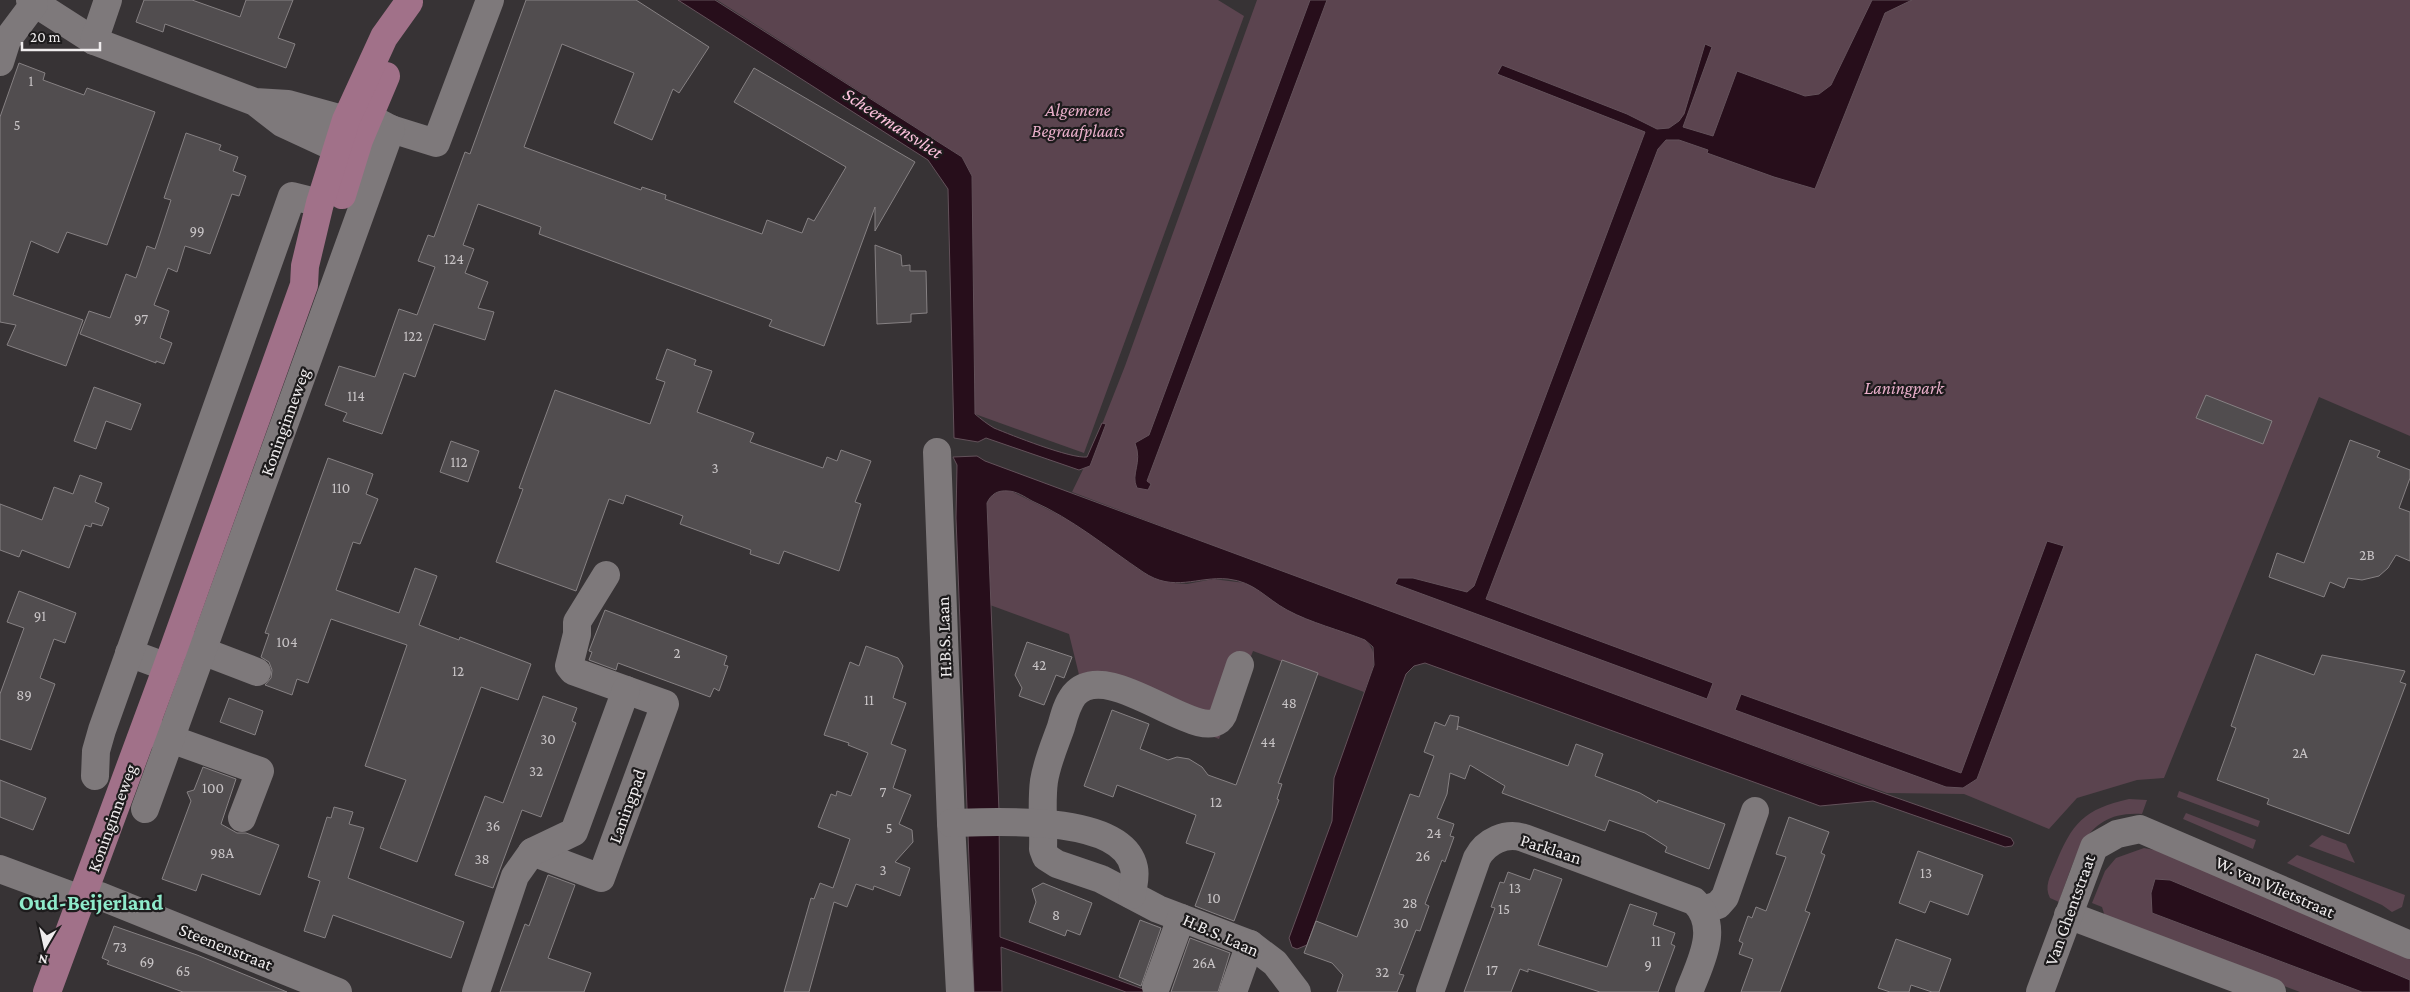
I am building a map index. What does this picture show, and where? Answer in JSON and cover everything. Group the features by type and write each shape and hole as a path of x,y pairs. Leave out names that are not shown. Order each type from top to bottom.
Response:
{"main road":[{"name":"Koninginneweg","path":"304,285 316,271 324,256 384,37 408,0"},
{"name":"Koninginneweg","path":"48,992 143,728 167,668 189,646 265,393 304,285 305,266 320,203 359,127"}],"street":[{"path":"94,41 108,0"},
{"path":"0,62 7,40 32,2 94,41 255,102 288,104 359,127 436,144 490,0"},
{"name":"Koninginneweg","path":"145,808 170,739 189,646 292,402 359,127"},
{"name":"Koninginneweg","path":"95,776 96,751 129,653 292,196 320,203"},
{"path":"265,393 292,402"},
{"name":"H.B.S. Laan","path":"937,452 956,823 960,992"},
{"name":"Laningpad","path":"532,852 600,878 665,704 573,671 569,666 577,634 577,622 606,576"},
{"path":"189,646 257,672"},
{"path":"129,653 167,668"},
{"name":"H.B.S. Laan","path":"1240,665 1223,715 1220,721 1211,725 1199,724 1163,706 1114,688 1093,686 1077,692 1066,711 1047,767 1043,798 1043,849 1049,859 1109,883 1182,918 1250,944 1274,963 1298,992"},
{"path":"476,992 515,876 532,852 574,832 626,690"},
{"path":"143,728 260,771 242,818"},
{"path":"1689,992 1708,937 1707,922 1703,910 1718,905 1725,897 1755,811"},
{"path":"956,823 1044,823 1077,827 1105,837 1116,844 1131,860 1134,867 1132,895"},
{"name":"Van Ghentstraat","path":"2040,992 2094,847 2117,834 2140,829"},
{"name":"W. van Vlietstraat","path":"2140,829 2408,936"},
{"name":"Parklaan","path":"1430,992 1477,858 1485,847 1498,839 1512,836 1524,838 1689,898 1703,910"},
{"name":"Steenenstraat","path":"0,868 70,895 100,896 338,992"},
{"path":"2068,915 2272,992"},
{"path":"1156,987 1182,918"},
{"path":"1233,992 1250,944"}],"green space":[{"name":"Algemene Begraafplaats","path":"717,0 1218,0 1244,16 1084,453 975,414 972,176 962,157"},
{"name":"Laningpark","path":"1257,0 2410,0 2410,436 2319,397 2164,778 2137,780 2077,798 2049,829 1964,794 1887,793 1488,650 1072,492 1090,455 1125,366"},
{"path":"1009,490 1075,523 1144,573 1173,583 1187,584 1213,579 1245,583 1259,589 1287,610 1365,640 1373,652 1374,665 1364,692 1253,651 1219,739 1174,722 1119,695 1085,699 1069,634 990,605 987,503 996,493"},
{"path":"2179,791 2260,821 2258,827 2177,797"},
{"path":"2129,799 2147,800 2142,814 2122,815 2107,820 2095,828 2077,853 2059,902 2050,898 2048,885 2050,878 2067,838 2074,828 2090,813"},
{"path":"2186,813 2256,840 2253,849 2183,819"},
{"path":"2322,835 2346,844 2355,863 2309,846"},
{"path":"2144,848 2160,851 2410,956 2410,980 2170,880 2152,913 2362,992 2300,992 2106,920 2102,907 2092,903 2105,871 2116,858"},
{"path":"2297,855 2405,895 2402,907 2392,912 2382,905 2287,863"}],"water":[{"name":"Scheermansvliet","path":"678,0 715,0 962,157 972,176 975,414 994,428 1041,446 1079,457 1087,457 1102,423 1106,424 1090,466 1079,470 986,438 978,442 954,438 948,189 928,160"},
{"path":"1310,0 1327,0 1147,481 1151,484 1148,490 1137,488 1135,478 1138,456 1135,443 1149,435"},
{"path":"1872,0 1912,0 1885,13 1815,189 1774,177 1707,153 1708,150 1679,140 1666,140 1658,149 1486,599 1713,683 1707,699 1395,584 1398,578 1413,578 1467,592 1474,586 1645,132 1497,74 1502,65 1627,114 1657,129 1669,128 1679,121 1684,114 1705,44 1712,47 1683,127 1713,136 1737,71 1805,96 1819,94 1831,85"},
{"path":"977,456 985,461 1863,786 2011,838 2014,843 2012,846 2005,847 1873,801 1820,806 1425,663 1414,666 1406,674 1307,945 1297,949 1292,947 1289,938 1332,821 1334,778 1374,665 1373,647 1365,640 1296,615 1246,583 1228,579 1217,579 1175,583 1154,578 1047,508 1017,493 1001,491 995,493 987,503 999,811 1000,937 1151,992 1126,992 1001,947 1002,992 974,992 956,518 957,465 953,457"},
{"path":"2047,541 2064,546 1977,779 1963,788 1946,787 1735,710 1741,694 1961,773"},
{"path":"2155,879 2170,880 2410,980 2410,992 2362,992 2152,913 2151,893"}],"building":[{"path":"144,0 192,0 240,17 246,0 293,0 278,38 295,44 286,68 165,24 163,32 136,22"},
{"path":"526,0 636,0 709,47 679,93 673,89 652,140 614,123 634,73 562,44 524,147 641,190 642,187 666,195 665,199 762,234 767,220 802,233 808,218 814,221 846,167 734,102 754,68 915,162 875,231 875,207 824,346 769,326 772,320 539,234 541,227 478,204 463,245 474,249 465,273 488,282 478,308 494,312 485,340 434,324 415,377 404,373 382,434 343,421 347,413 325,405 339,366 375,377 399,309 417,315 435,267 418,261 428,235 434,237 465,152 470,154"},
{"path":"19,63 45,73 43,80 84,95 87,88 155,112 107,245 67,232 58,253 31,241 13,295 83,320 66,366 7,345 16,325 0,322 0,117"},
{"path":"186,133 221,145 219,150 238,157 233,171 246,176 239,196 232,194 210,254 185,246 177,272 168,268 154,305 169,311 160,338 172,343 164,364 156,361 156,363 80,334 89,311 110,318 126,274 136,278 147,246 155,249 171,200 164,198"},
{"path":"875,245 901,255 902,266 910,265 910,271 926,271 927,313 911,314 911,322 877,324"},
{"path":"667,349 696,360 694,365 712,371 697,412 754,433 750,442 823,468 827,457 837,461 841,450 871,461 855,502 861,504 839,571 784,551 779,564 750,554 751,550 680,524 683,516 626,495 623,504 609,499 576,591 496,562 523,489 519,488 555,390 650,424 665,382 656,379"},
{"path":"94,387 141,404 131,430 106,421 96,449 74,441"},
{"path":"2206,395 2272,421 2263,444 2196,418"},
{"path":"2350,440 2380,451 2377,457 2410,470 2410,478 2399,508 2410,512 2410,561 2396,555 2388,568 2379,576 2362,580 2348,578 2344,588 2330,582 2324,597 2269,577 2277,553 2304,563"},
{"path":"451,441 479,451 468,482 440,472"},
{"path":"328,458 373,474 366,494 378,499 360,544 353,542 336,590 399,613 415,568 437,576 419,625 459,640 460,637 531,664 518,700 481,687 417,862 380,848 406,780 365,766 407,645 331,619 308,683 297,679 292,695 265,685 271,678 272,670 269,662 261,657 269,634 265,633"},
{"path":"80,475 102,483 95,502 109,508 102,526 92,523 91,527 85,525 69,568 22,550 19,557 0,550 0,504 42,520 54,487 73,494"},
{"path":"19,591 76,613 65,643 54,639 40,678 55,684 31,750 0,739 0,694 24,628 7,622"},
{"path":"605,610 727,656 724,665 728,666 719,691 714,688 710,697 618,663 616,670 589,660 592,652 589,651"},
{"path":"1027,642 1072,657 1064,678 1056,675 1044,705 1019,696 1022,688 1015,675"},
{"path":"866,646 898,658 903,666 893,698 906,703 891,744 906,750 893,788 911,795 899,824 912,830 913,842 895,862 910,868 900,896 874,886 873,890 856,884 847,907 834,902 809,992 784,992 811,898 814,899 820,883 833,888 850,839 818,827 831,794 836,796 837,791 851,796 868,753 848,745 849,743 824,735 850,662 859,666"},
{"path":"2256,654 2314,675 2322,655 2405,671 2400,682 2406,684 2349,834 2267,804 2269,799 2217,780 2236,728 2231,726"},
{"path":"1282,660 1318,673 1278,783 1282,784 1277,799 1279,800 1234,921 1195,906 1215,853 1186,843 1196,815 1117,785 1113,797 1084,786 1112,710 1149,724 1140,749 1168,760 1177,757 1189,759 1202,767 1208,775 1236,785"},
{"path":"543,696 577,708 572,721 576,723 541,817 522,810 493,888 455,875 485,796 503,803"},
{"path":"229,698 263,711 255,735 220,722"},
{"path":"1450,715 1459,717 1457,730 1458,726 1568,766 1576,744 1603,754 1595,776 1640,793 1657,803 1658,800 1725,824 1709,869 1665,852 1667,847 1645,833 1609,820 1605,831 1502,793 1505,786 1470,765 1465,779 1450,773 1447,794 1437,818 1454,824 1450,836 1454,837 1445,862 1442,860 1425,904 1429,906 1420,931 1416,930 1399,974 1404,975 1397,992 1337,992 1343,975 1332,963 1304,953 1316,921 1357,937 1410,794 1419,797 1434,756 1424,752 1435,722 1445,726"},
{"path":"203,767 236,779 221,824 237,833 246,833 279,845 260,895 202,874 196,891 162,879 191,801 187,792 194,790"},
{"path":"0,780 46,798 33,830 0,817"},
{"path":"334,807 353,812 349,824 364,828 348,878 464,922 451,958 333,915 325,938 304,931 320,881 308,877 327,817 331,818"},
{"path":"1789,817 1829,832 1821,853 1825,855 1805,911 1810,913 1780,992 1741,992 1753,959 1739,954 1743,943 1739,941 1748,916 1752,918 1756,907 1766,911 1786,857 1776,854"},
{"path":"1918,851 1983,875 1968,915 1930,901 1925,913 1899,903"},
{"path":"1534,869 1562,879 1538,945 1607,967 1630,904 1657,913 1653,925 1675,933 1671,944 1675,946 1658,992 1600,992 1528,969 1528,972 1520,969 1511,992 1464,992 1495,908 1491,907 1500,882 1504,883 1508,872 1530,880"},
{"path":"548,875 575,885 548,958 591,973 584,992 500,992 525,924 529,926"},
{"path":"1043,883 1092,903 1080,935 1067,930 1065,936 1029,922 1036,902 1032,889"},
{"path":"1140,920 1161,928 1141,986 1119,977"},
{"path":"114,926 197,955 287,992 183,992 107,964 109,961 102,958"},
{"path":"1190,938 1230,953 1218,992 1171,992"},
{"path":"1896,939 1951,959 1939,992 1932,992 1911,985 1909,992 1890,992 1878,988"}],"district":[{"name":"Oud-Beijerland","path":"91,902"}]}
